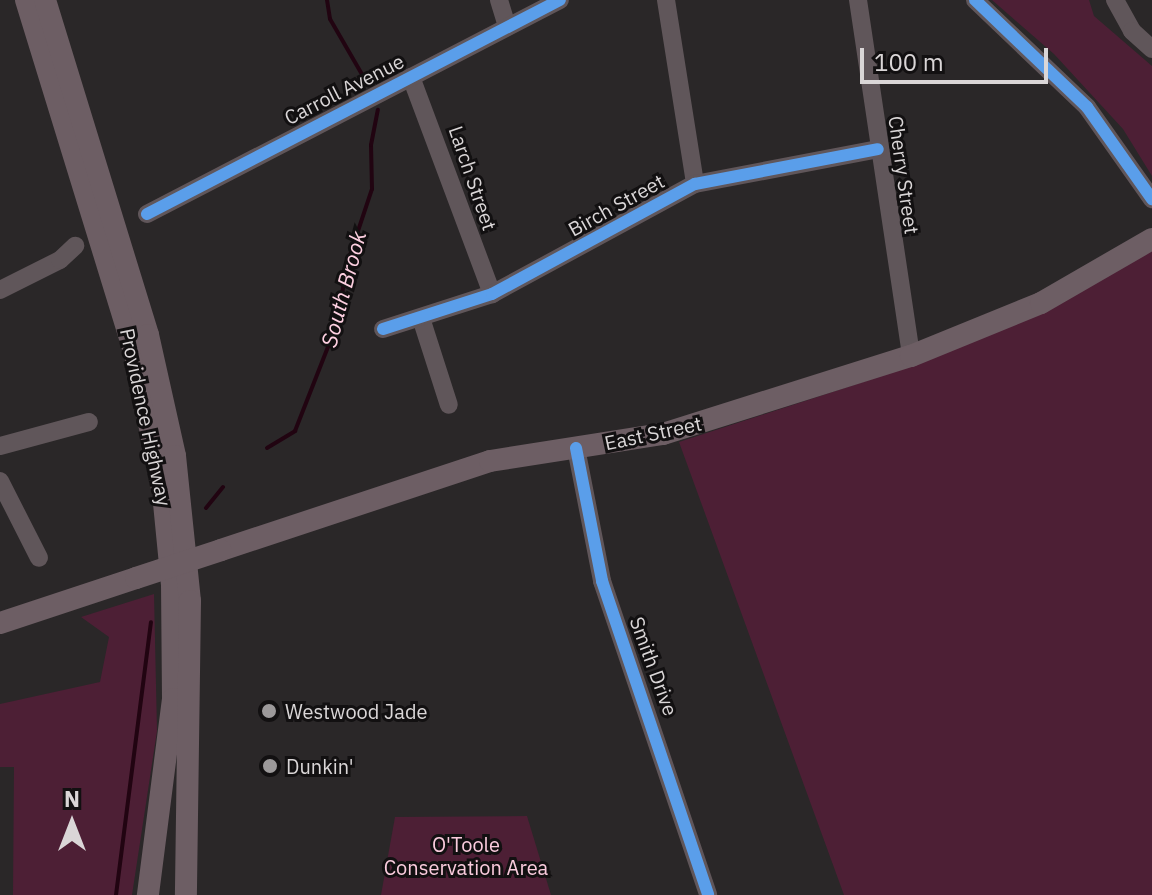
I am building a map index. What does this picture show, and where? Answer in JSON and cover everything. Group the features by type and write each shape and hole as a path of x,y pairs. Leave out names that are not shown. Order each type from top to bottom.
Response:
{"main road":[{"name":"Providence Highway","path":"26,0 136,358 166,516 173,699 148,895"},
{"name":"Providence Highway","path":"45,0 148,335 175,456 190,601 186,895"},
{"name":"East Street","path":"0,623 490,461 685,428 911,356 1041,303 1152,239"}],"street":[{"path":"499,0 507,27"},
{"name":"Carroll Avenue","path":"147,214 560,0"},
{"path":"666,0 695,184"},
{"name":"Cherry Street","path":"858,0 911,356"},
{"path":"975,0 1078,96 1152,199"},
{"path":"1115,0 1132,31 1152,49"},
{"name":"Larch Street","path":"411,77 492,294"},
{"name":"Birch Street","path":"383,329 492,294 695,184 878,149"},
{"path":"0,290 60,260 75,246"},
{"path":"421,318 449,405"},
{"path":"0,446 89,422"},
{"name":"Smith Drive","path":"576,448 602,581 708,895"},
{"path":"0,481 39,558"}],"green space":[{"path":"992,0 1089,0 1094,16 1152,66 1152,176 1123,129 1054,54"},
{"path":"1152,245 1152,895 844,895 679,442 921,363"},
{"path":"154,594 157,731 132,895 13,895 14,767 0,767 0,704 100,682 109,637 81,617"},
{"name":"O'Toole Conservation Area","path":"527,816 551,895 381,895 395,817"}],"waterway":[{"name":"South Brook","path":"327,0 330,19 367,83"},
{"name":"South Brook","path":"267,448 295,431 337,324 347,264 372,189 371,145 378,110"},
{"name":"South Brook","path":"206,508 223,487"},
{"name":"South Brook","path":"116,895 151,622"}],"cycle path":[{"path":"147,214 560,0"},
{"path":"975,0 1087,107 1152,199"},
{"path":"383,329 492,294 695,184 878,149"},
{"path":"576,448 602,581 708,895"}],"place":[{"name":"Westwood Jade","path":"269,711"},
{"name":"Dunkin'","path":"270,766"}]}
